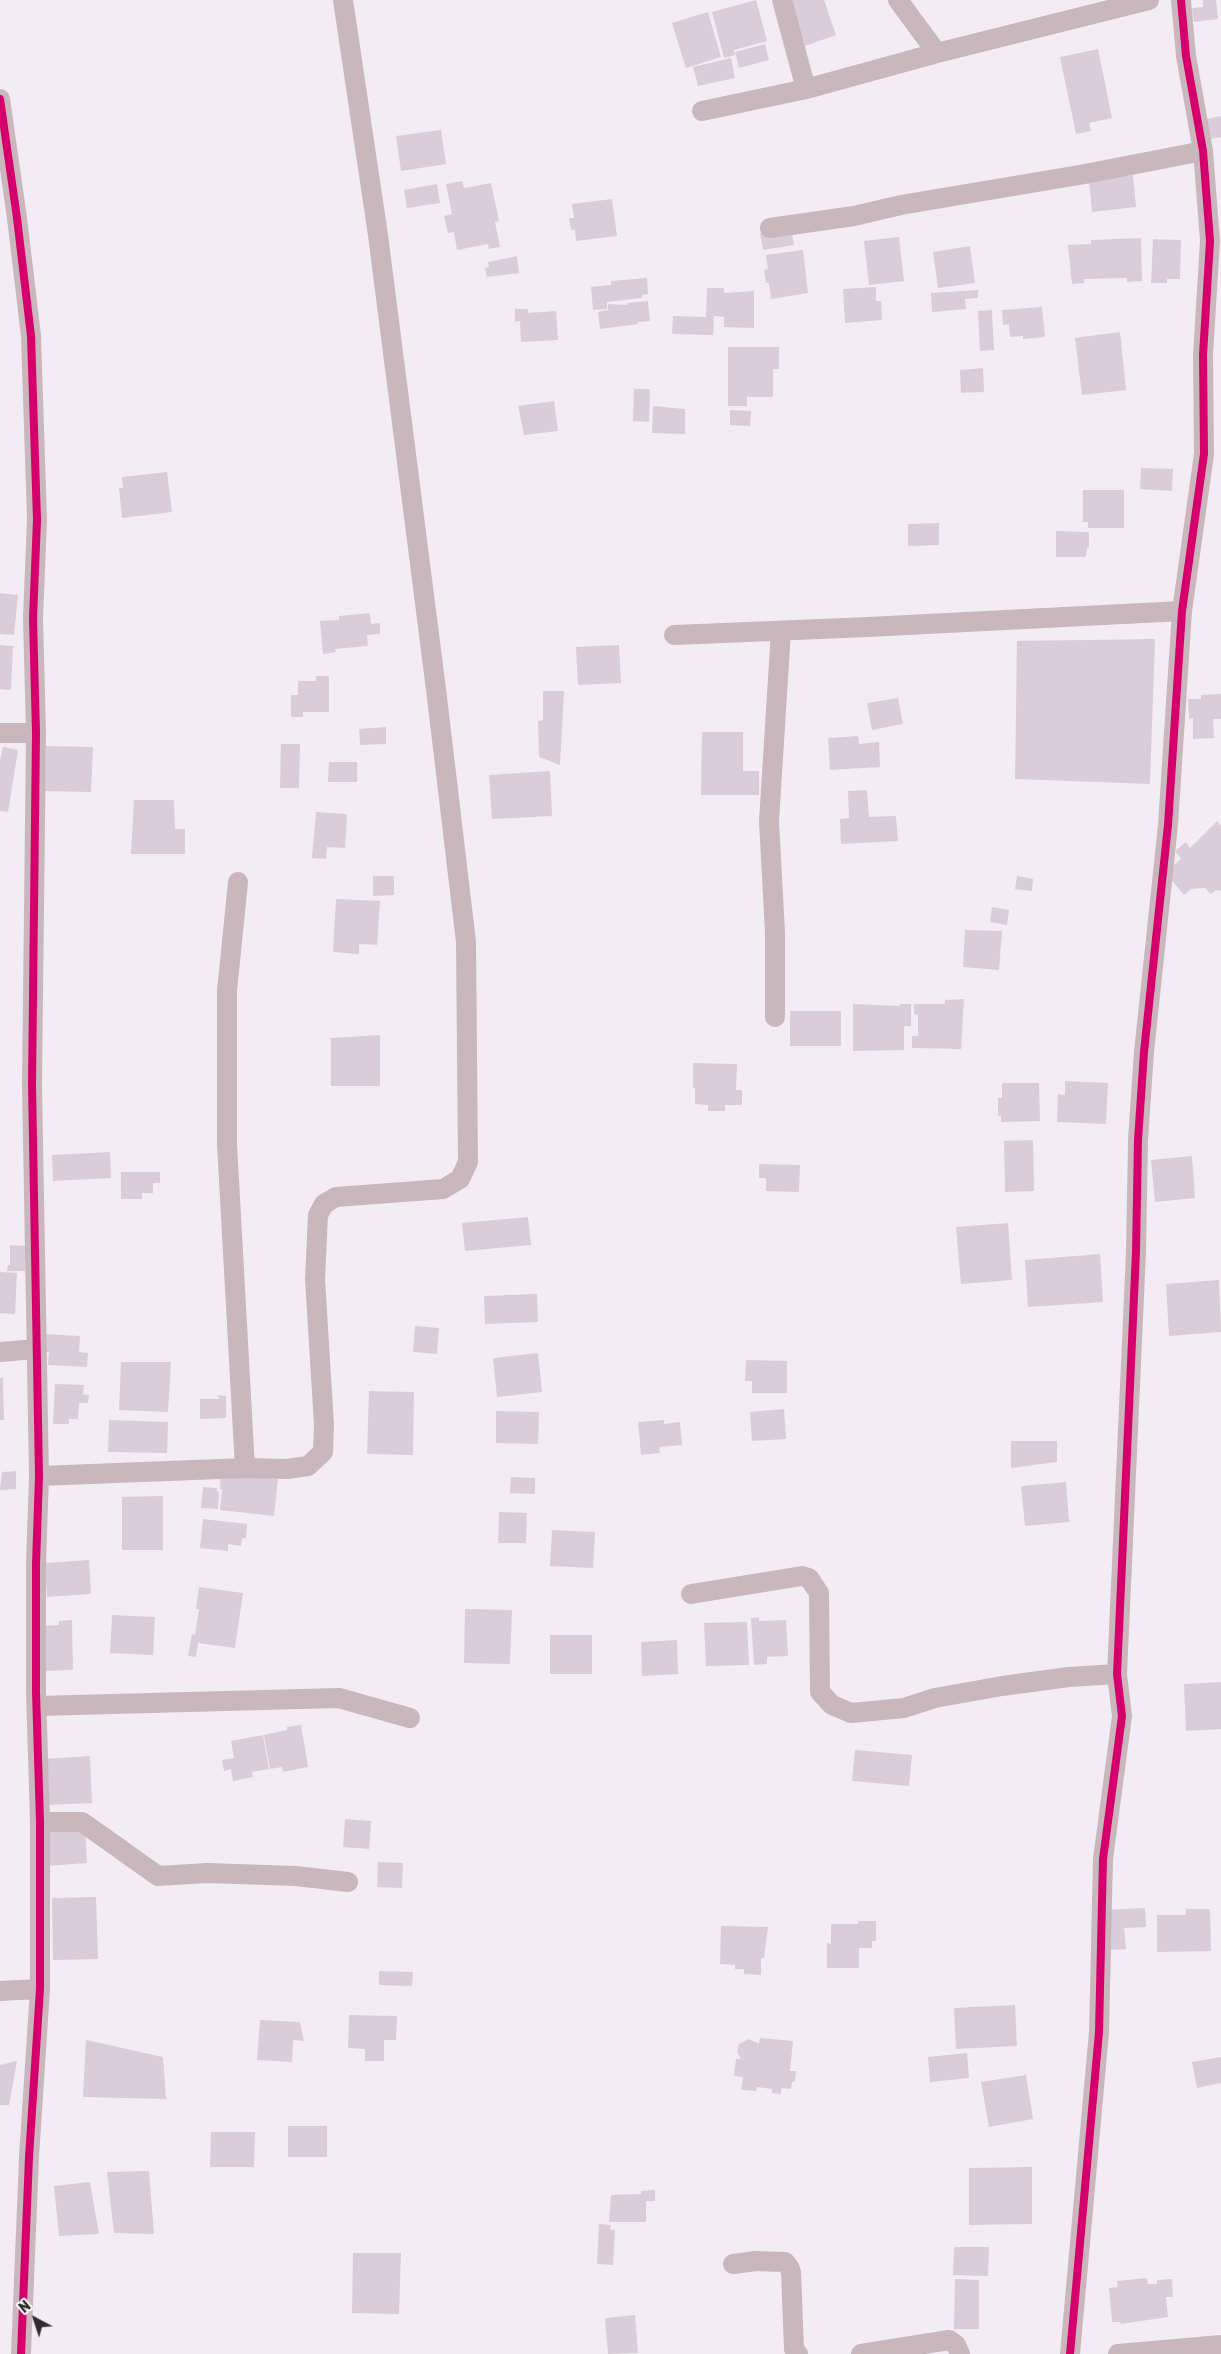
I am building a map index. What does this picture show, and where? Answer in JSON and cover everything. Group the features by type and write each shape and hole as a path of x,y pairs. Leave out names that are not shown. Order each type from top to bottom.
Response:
{"street":[{"path":"39,1476 245,1468 287,1469 308,1466 323,1452 324,1425 315,1279 318,1215 324,1204 336,1197 444,1189 460,1179 468,1162 466,942 380,245 343,0"},
{"path":"782,0 806,89"},
{"path":"898,0 937,53"},
{"path":"702,110 806,89 937,53 1149,0"},
{"path":"1070,2354 1099,2032 1103,1859 1122,1716 1117,1674 1136,1252 1138,1140 1144,1052 1168,825 1182,611 1204,454 1203,355 1210,240 1202,151 1186,56 1181,0"},
{"path":"0,98 31,336 37,520 33,618 36,733 32,1084 39,1476 36,1564 40,1822 40,1989 29,2157 21,2354"},
{"path":"770,228 854,216 910,204 1075,176 1202,151"},
{"path":"674,634 781,631 1182,611"},
{"path":"775,1017 775,933 769,821 781,631"},
{"path":"0,734 36,733"},
{"path":"238,882 227,991 226,1134 245,1468"},
{"path":"0,1352 37,1349"},
{"path":"691,1594 802,1576 809,1578 819,1593 820,1692 832,1705 852,1713 904,1708 935,1698 1002,1686 1069,1677 1117,1674"},
{"path":"37,1706 339,1698 410,1718"},
{"path":"40,1822 82,1822 158,1876 207,1873 296,1876 348,1882"},
{"path":"0,1991 40,1989"},
{"path":"733,2264 756,2261 785,2262 789,2267 791,2272 794,2349 798,2354"},
{"path":"862,2354 949,2340 956,2344 960,2354"},
{"path":"1118,2354 1221,2346"}],"building":[{"path":"756,0 767,41 734,50 733,48 735,55 724,58 712,12"},
{"path":"789,0 824,0 836,35 805,46"},
{"path":"1203,0 1216,0 1218,19 1194,22 1192,8 1203,7"},
{"path":"708,12 721,57 686,68 672,23"},
{"path":"765,44 769,60 739,68 735,52"},
{"path":"1098,49 1112,118 1089,123 1091,131 1076,134 1060,57"},
{"path":"731,58 735,78 698,86 693,67"},
{"path":"1221,116 1221,137 1211,139 1207,119"},
{"path":"441,130 446,164 401,171 396,136"},
{"path":"1133,175 1136,207 1092,212 1089,180"},
{"path":"462,181 464,188 491,183 499,221 495,222 500,247 489,249 488,244 457,250 454,232 448,233 444,216 452,214 446,184"},
{"path":"437,184 440,203 407,208 404,190"},
{"path":"612,199 617,236 576,241 575,230 571,230 569,218 574,218 572,204"},
{"path":"791,228 794,245 763,250 760,233"},
{"path":"899,237 904,281 869,285 864,241"},
{"path":"1141,238 1142,281 1127,282 1127,278 1084,279 1084,283 1072,284 1068,245 1091,244 1091,240"},
{"path":"1153,239 1181,240 1180,279 1167,279 1167,283 1151,283"},
{"path":"970,246 975,283 938,288 933,252"},
{"path":"803,250 808,293 771,299 769,283 766,283 764,270 768,269 766,255"},
{"path":"517,256 519,273 487,277 485,268 489,267 488,262"},
{"path":"647,278 648,294 642,295 642,298 607,302 607,309 593,310 591,287 611,285 611,281"},
{"path":"876,287 876,301 881,301 882,320 845,323 843,289"},
{"path":"707,288 724,288 724,293 754,291 754,328 724,327 724,317 714,316 713,335 672,334 673,316 706,317"},
{"path":"978,290 978,298 965,299 966,309 932,312 931,293"},
{"path":"648,301 650,321 600,329 598,312 608,310 608,304 627,305 627,303"},
{"path":"1042,307 1045,337 1023,339 1023,336 1010,337 1009,324 1003,325 1002,310"},
{"path":"515,309 528,309 528,313 556,311 558,340 521,342 520,321 515,322"},
{"path":"992,310 994,350 980,351 978,311"},
{"path":"1120,332 1126,390 1082,395 1075,338"},
{"path":"728,347 779,347 779,369 773,369 773,397 747,397 747,406 728,406"},
{"path":"983,368 984,392 961,393 960,370"},
{"path":"634,389 650,389 649,422 633,421"},
{"path":"554,401 558,431 524,435 518,406"},
{"path":"653,406 685,409 685,434 652,433"},
{"path":"730,410 751,411 750,426 730,425"},
{"path":"1141,468 1173,469 1172,491 1140,489"},
{"path":"167,472 172,512 122,518 119,488 123,488 122,477"},
{"path":"1083,490 1124,490 1124,528 1088,528 1088,522 1083,522"},
{"path":"939,523 939,545 908,546 908,524"},
{"path":"1056,531 1089,532 1089,548 1087,548 1086,557 1056,557"},
{"path":"0,593 18,595 14,635 0,634"},
{"path":"370,613 371,624 380,623 380,634 367,635 368,646 335,649 336,652 323,654 320,621 339,620 339,616"},
{"path":"1155,639 1150,784 1015,779 1017,641"},
{"path":"0,645 13,646 11,690 0,689"},
{"path":"619,645 621,683 578,685 576,647"},
{"path":"316,676 329,676 329,712 303,712 303,717 291,717 291,695 298,695 298,681 316,681"},
{"path":"543,691 564,691 560,765 539,757 538,721 543,720"},
{"path":"1221,694 1221,719 1213,719 1214,738 1193,739 1193,718 1189,719 1188,699 1201,699 1201,695"},
{"path":"898,698 903,724 872,730 867,703"},
{"path":"386,727 386,744 360,745 359,729"},
{"path":"702,732 743,732 743,771 759,771 759,795 701,795"},
{"path":"858,736 859,744 879,742 880,767 830,770 828,738"},
{"path":"281,744 300,744 299,788 280,788"},
{"path":"46,746 93,747 91,792 45,791"},
{"path":"3,747 18,750 8,812 0,811 0,760"},
{"path":"329,762 357,762 357,782 328,782"},
{"path":"550,771 552,816 492,819 489,775"},
{"path":"867,790 869,817 896,816 898,841 841,844 840,819 849,818 848,791"},
{"path":"134,800 174,800 175,829 185,829 185,854 131,854"},
{"path":"316,812 347,814 345,848 327,847 326,859 312,858"},
{"path":"1217,821 1221,826 1221,891 1216,890 1211,894 1205,888 1191,889 1184,895 1165,872 1181,859 1175,851 1186,842 1190,848"},
{"path":"373,876 394,876 394,895 373,896"},
{"path":"1017,876 1033,879 1032,891 1015,889"},
{"path":"336,899 380,901 377,945 359,944 359,954 333,952"},
{"path":"992,907 1009,910 1007,925 990,922"},
{"path":"965,930 1002,931 999,970 963,967"},
{"path":"964,999 961,1049 912,1048 912,1036 918,1036 918,1015 914,1014 914,1004 945,1004 945,1000"},
{"path":"853,1004 900,1006 900,1004 911,1004 911,1026 904,1026 904,1050 853,1051"},
{"path":"790,1011 841,1011 841,1046 790,1046"},
{"path":"380,1035 380,1086 331,1086 331,1038"},
{"path":"693,1063 737,1064 736,1090 742,1090 742,1105 725,1105 725,1111 708,1111 708,1105 695,1104"},
{"path":"1065,1081 1108,1083 1106,1124 1057,1122 1058,1094 1065,1095"},
{"path":"1002,1083 1039,1083 1040,1121 1001,1122 1001,1115 998,1116 998,1098 1002,1098"},
{"path":"1033,1140 1034,1191 1005,1192 1004,1141"},
{"path":"110,1152 111,1178 53,1181 52,1155"},
{"path":"1192,1156 1195,1198 1155,1202 1151,1160"},
{"path":"759,1164 800,1165 799,1192 766,1191 766,1178 759,1178"},
{"path":"121,1172 160,1172 160,1183 153,1183 153,1193 142,1193 142,1199 121,1199"},
{"path":"528,1217 531,1245 465,1251 462,1223"},
{"path":"1008,1223 1012,1280 961,1284 956,1227"},
{"path":"10,1245 25,1246 25,1271 7,1271 8,1265 10,1265"},
{"path":"1100,1254 1103,1302 1028,1307 1025,1260"},
{"path":"0,1272 17,1273 15,1314 0,1313"},
{"path":"1219,1280 1221,1332 1169,1336 1166,1284"},
{"path":"537,1294 538,1322 485,1324 484,1296"},
{"path":"415,1326 439,1328 437,1354 413,1352"},
{"path":"45,1334 80,1336 79,1352 88,1353 87,1367 48,1365 49,1352 45,1352"},
{"path":"538,1353 542,1392 497,1397 493,1358"},
{"path":"746,1360 787,1361 787,1393 752,1393 752,1381 745,1381"},
{"path":"121,1362 171,1362 168,1412 119,1410"},
{"path":"0,1378 3,1378 4,1420 0,1420"},
{"path":"55,1384 84,1385 83,1394 89,1395 88,1403 79,1403 78,1419 69,1419 69,1424 53,1424"},
{"path":"369,1391 414,1392 413,1455 367,1454"},
{"path":"218,1395 226,1396 226,1418 200,1419 200,1399 219,1399"},
{"path":"784,1409 786,1439 752,1441 750,1412"},
{"path":"496,1411 539,1412 538,1444 496,1443"},
{"path":"109,1420 168,1422 167,1453 108,1452"},
{"path":"664,1420 664,1424 680,1422 682,1445 659,1447 660,1453 641,1455 638,1422"},
{"path":"1011,1441 1057,1441 1057,1462 1011,1468"},
{"path":"16,1471 16,1489 0,1490 2,1472"},
{"path":"221,1473 278,1479 274,1516 220,1510"},
{"path":"511,1477 535,1478 535,1494 510,1493"},
{"path":"1066,1482 1069,1522 1025,1526 1021,1486"},
{"path":"203,1487 217,1488 217,1492 219,1492 218,1509 201,1508"},
{"path":"163,1496 163,1550 122,1550 122,1497"},
{"path":"499,1512 527,1513 526,1543 498,1543"},
{"path":"203,1519 247,1524 246,1538 242,1538 241,1546 228,1544 228,1551 200,1548"},
{"path":"552,1530 595,1532 593,1568 550,1566"},
{"path":"89,1560 91,1594 47,1597 45,1563"},
{"path":"199,1587 243,1593 235,1648 198,1643 196,1657 188,1656 192,1634 195,1635 199,1609 196,1609"},
{"path":"465,1609 512,1610 510,1664 464,1663"},
{"path":"112,1615 155,1617 153,1655 110,1653"},
{"path":"759,1617 759,1621 786,1620 788,1656 767,1657 767,1664 754,1665 751,1618"},
{"path":"72,1620 73,1670 45,1671 40,1626 59,1625 59,1621"},
{"path":"747,1622 749,1665 706,1666 704,1623"},
{"path":"550,1635 592,1635 592,1674 550,1674"},
{"path":"677,1640 678,1674 642,1676 641,1642"},
{"path":"1221,1682 1221,1729 1186,1731 1184,1684"},
{"path":"301,1725 308,1767 283,1772 282,1767 270,1769 264,1735 287,1730 287,1727"},
{"path":"263,1735 269,1769 252,1772 253,1777 233,1781 231,1769 224,1771 222,1760 234,1758 231,1741"},
{"path":"855,1750 912,1755 909,1786 852,1781"},
{"path":"90,1756 92,1803 47,1805 45,1759"},
{"path":"345,1819 371,1821 369,1849 343,1847"},
{"path":"85,1828 87,1863 46,1866 45,1830"},
{"path":"378,1862 403,1863 402,1888 377,1887"},
{"path":"96,1897 98,1959 53,1960 52,1898"},
{"path":"1145,1908 1146,1927 1124,1928 1126,1949 1108,1950 1106,1910"},
{"path":"1186,1909 1210,1909 1211,1951 1157,1952 1157,1915 1186,1915"},
{"path":"858,1921 876,1921 876,1941 872,1941 872,1948 859,1948 859,1968 827,1968 827,1943 831,1944 831,1924 858,1924"},
{"path":"721,1926 768,1927 764,1958 761,1958 761,1975 744,1974 744,1969 735,1969 735,1965 720,1964"},
{"path":"379,1971 413,1972 412,1986 379,1985"},
{"path":"1015,2005 1017,2046 956,2049 954,2008"},
{"path":"349,2015 397,2016 396,2040 384,2040 384,2061 365,2061 365,2049 348,2048"},
{"path":"260,2020 300,2022 304,2041 293,2040 292,2062 257,2060"},
{"path":"760,2038 793,2041 790,2071 796,2071 795,2082 792,2082 791,2089 781,2088 781,2094 772,2093 772,2089 757,2087 756,2091 741,2090 743,2077 734,2076 736,2059 741,2059 737,2052 739,2044 749,2039 759,2044"},
{"path":"86,2040 163,2057 166,2099 83,2097"},
{"path":"967,2053 969,2078 930,2082 928,2057"},
{"path":"1221,2057 1221,2083 1197,2088 1192,2062"},
{"path":"17,2061 9,2105 0,2105 0,2065"},
{"path":"1026,2075 1033,2119 989,2127 981,2082"},
{"path":"288,2126 327,2126 327,2157 288,2157"},
{"path":"211,2132 255,2132 254,2167 210,2167"},
{"path":"1032,2167 1032,2224 969,2225 969,2168"},
{"path":"149,2171 154,2234 114,2233 107,2172"},
{"path":"90,2182 99,2234 59,2236 54,2186"},
{"path":"655,2190 655,2201 646,2201 646,2222 609,2222 611,2195 641,2194 641,2191"},
{"path":"599,2224 611,2225 610,2230 615,2230 613,2265 597,2264"},
{"path":"954,2247 989,2247 988,2276 953,2275"},
{"path":"353,2253 401,2253 399,2314 352,2313"},
{"path":"1147,2278 1148,2284 1157,2284 1157,2280 1172,2279 1173,2297 1166,2297 1168,2317 1121,2324 1120,2322 1112,2322 1109,2288 1118,2287 1117,2281"},
{"path":"955,2279 979,2280 979,2329 954,2329"},
{"path":"635,2315 638,2353 608,2354 605,2318"}],"cycle path":[{"path":"1070,2354 1099,2032 1103,1859 1122,1716 1117,1674 1136,1252 1138,1140 1144,1052 1168,825 1182,611 1204,454 1203,355 1210,241 1203,151 1186,56 1181,0"},
{"path":"0,99 31,336 37,520 33,618 36,733 32,1084 39,1476 36,1564 36,1692 40,1822 40,1989 29,2157 21,2354"}]}
